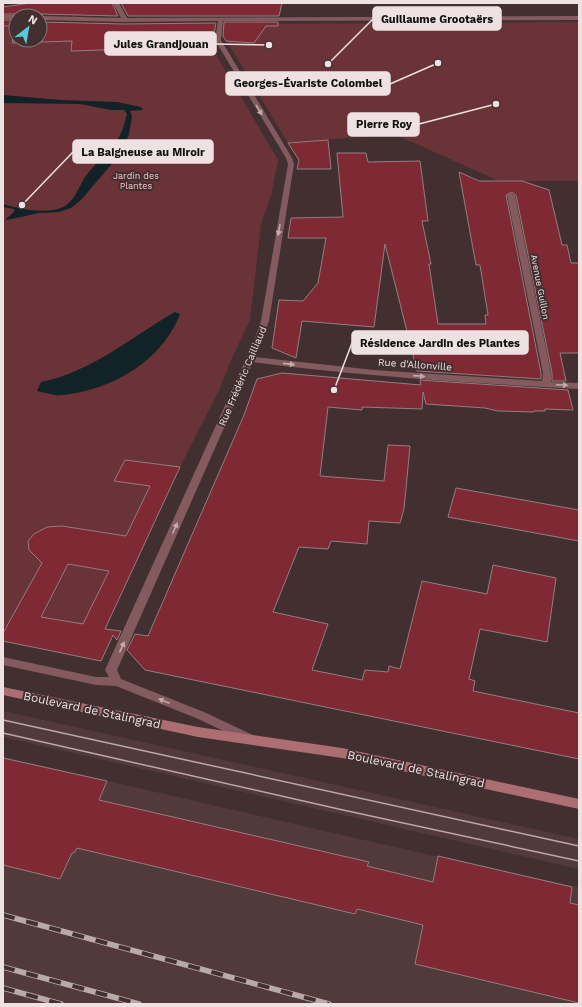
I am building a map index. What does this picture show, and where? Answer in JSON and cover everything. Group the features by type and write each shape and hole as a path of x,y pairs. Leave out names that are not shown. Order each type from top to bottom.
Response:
{"street":[{"path":"116,3 125,17 124,20"},
{"path":"48,18 124,20 579,18"},
{"name":"Rue Frédéric Cailliaud","path":"118,682 111,670 251,359 265,321 290,164 289,158 218,40 221,19"},
{"name":"Avenue Guillon","path":"511,195 547,373 546,384"},
{"name":"Rue d'Allonville","path":"251,359 395,374 579,386"},
{"name":"Boulevard de Stalingrad","path":"3,661 96,681 118,682 200,715 253,740"},
{"name":"Boulevard de Stalingrad","path":"3,691 190,731 342,753 579,804"}],"shaded area":[{"path":"3,95 61,100 117,102 141,107 143,110 130,111 132,116 129,134 122,152 81,200 71,208 59,212 39,213 7,220 6,219 14,212 14,209 3,207 3,204 16,208 48,211 61,208 70,202 85,177 119,137 127,114 124,110 111,110 80,104 3,103"},
{"path":"175,312 180,314 165,342 142,364 129,373 85,391 55,395 37,391 41,382 60,377 94,362 111,353"},
{"path":"3,711 579,839 579,869 3,737"},
{"path":"3,757 434,856 579,887 579,1004 3,1004"}],"green space":[{"name":"Jardin des Plantes","path":"3,22 8,22 8,48 48,48 48,38 122,24 208,41 278,160 272,192 261,224 250,320 219,390 180,467 105,629 15,628 3,626"},
{"path":"579,22 579,181 499,181 394,134 288,143 226,40 236,24"}],"building":[{"path":"31,3 112,3 118,16 48,14 48,8 8,8 8,14 3,14 3,7"},
{"path":"121,3 282,3 279,16 128,16"},
{"path":"3,20 8,20 8,26 3,26"},
{"path":"48,22 124,24 216,23 214,34 202,34 190,42 179,39 176,41 134,33 133,49 71,51 72,41 48,42"},
{"path":"224,22 278,22 278,26 266,26 254,43 226,41 223,36"},
{"path":"328,140 331,169 297,169 299,160 288,143"},
{"path":"337,153 366,153 368,162 420,161 428,221 422,221 431,264 429,264 438,324 486,324 485,315 488,315 480,265 476,265 459,172 479,181 522,181 549,190 562,245 567,245 571,263 579,263 579,353 560,353 566,381 552,381 552,373 516,195 512,192 506,195 541,379 417,371 385,244 374,327 302,321 296,358 272,348 279,300 303,301 318,283 326,238 288,238 291,218 343,217"},
{"path":"282,373 421,385 420,380 568,390 573,410 545,409 545,411 534,412 498,411 485,408 426,404 423,392 422,409 362,407 362,410 328,407 320,476 384,481 388,445 410,446 404,509 400,523 369,521 367,544 331,541 328,549 299,547 273,612 328,624 312,670 362,680 365,670 388,672 389,666 400,669 422,581 487,594 493,565 556,578 547,642 480,629 469,679 475,681 473,691 579,713 579,759 145,670 127,650 135,634 148,636 244,415 257,379"},
{"path":"125,460 180,467 105,629 121,631 117,640 113,635 101,661 3,641 3,633 42,563 29,550 28,541 34,534 47,527 62,526 126,536 150,486 114,481","holes":["68,564 109,571 83,624 41,617"]},
{"path":"456,488 579,510 579,541 448,517"},
{"path":"3,758 107,781 99,800 369,862 367,866 433,882 438,856 572,887 570,903 579,905 579,1003 415,964 423,925 357,909 355,914 77,848 74,853 72,853 60,879 3,865"}],"tram line":[{"path":"3,720 579,846"},
{"path":"3,733 343,810 579,861"}],"railway":[{"path":"3,915 329,1004"},
{"path":"3,967 139,1004"},
{"path":"3,988 61,1004"}],"place":[{"name":"Jules Grandjouan","path":"269,45"},
{"name":"Georges-Évariste Colombel","path":"438,63"},
{"name":"Guillaume Grootaërs","path":"328,64"},
{"name":"Pierre Roy","path":"496,104"},
{"name":"La Baigneuse au Miroir","path":"22,205"},
{"name":"Résidence Jardin des Plantes","path":"334,390"}]}
